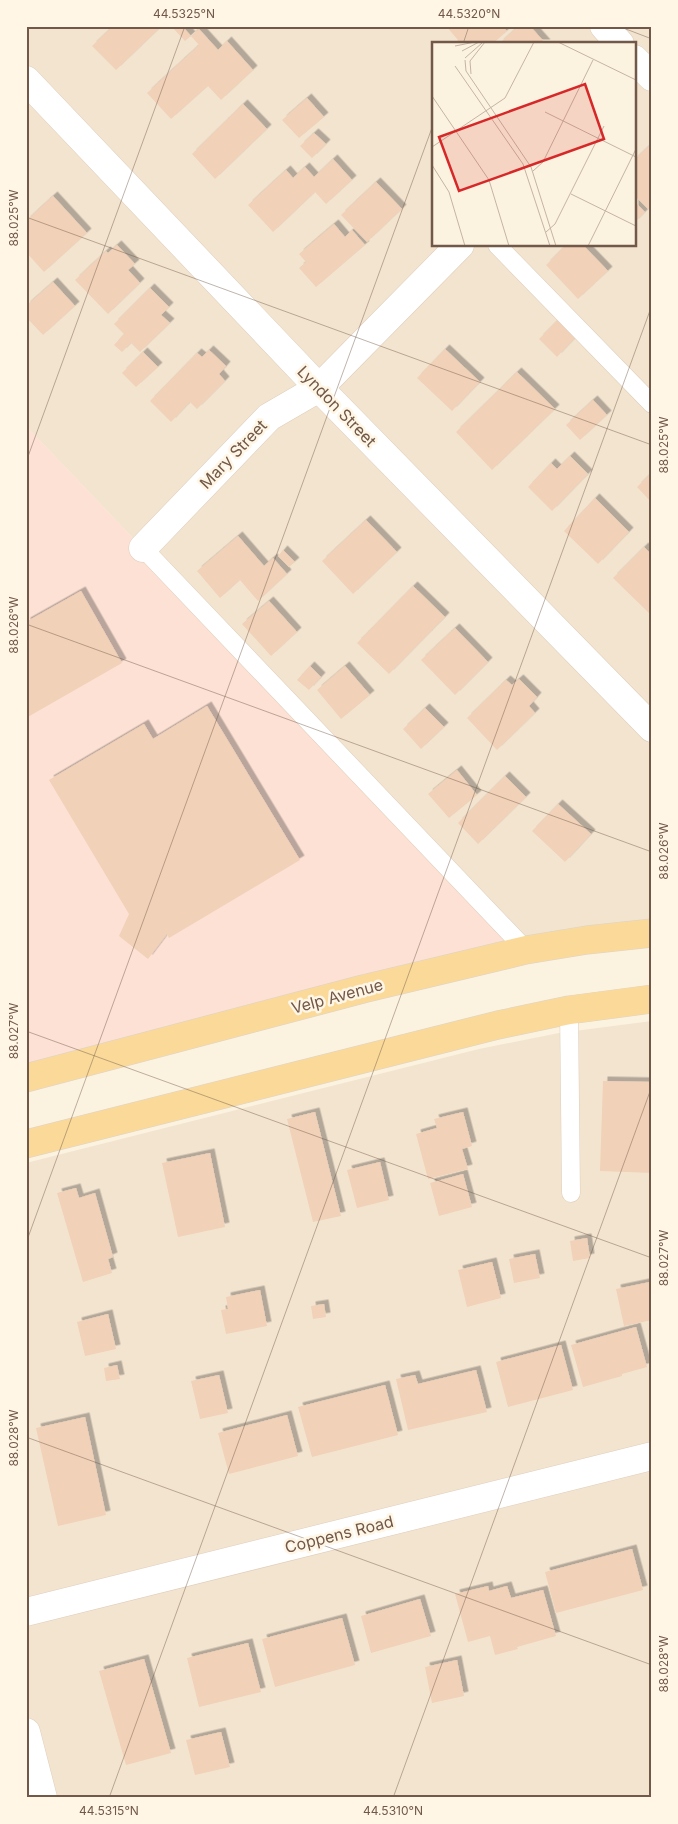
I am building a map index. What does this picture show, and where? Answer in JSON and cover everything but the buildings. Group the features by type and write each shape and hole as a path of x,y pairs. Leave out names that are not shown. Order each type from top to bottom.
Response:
{"main road":[{"name":"Velp Avenue","path":"26,1078 363,989 526,950 652,932"},
{"path":"26,1144 498,1025 569,1010 652,999"}],"street":[{"path":"604,26 618,42"},
{"name":"Lyndon Street","path":"26,80 319,388 652,728"},
{"name":"Mary Street","path":"143,548 269,417 319,388 459,246"},
{"name":"Coppens Road","path":"26,1612 652,1456"},
{"path":"26,1732 43,1798"}],"lane":[{"path":"497,246 652,404"},
{"path":"143,548 526,950"},
{"path":"569,1010 571,1193"}],"shaded area":[{"path":"26,26 652,26 652,933 526,950 26,426"},
{"path":"26,426 526,950 26,1078"},
{"path":"652,1021 652,1798 26,1798 26,1163 479,1049 559,1033"}]}
